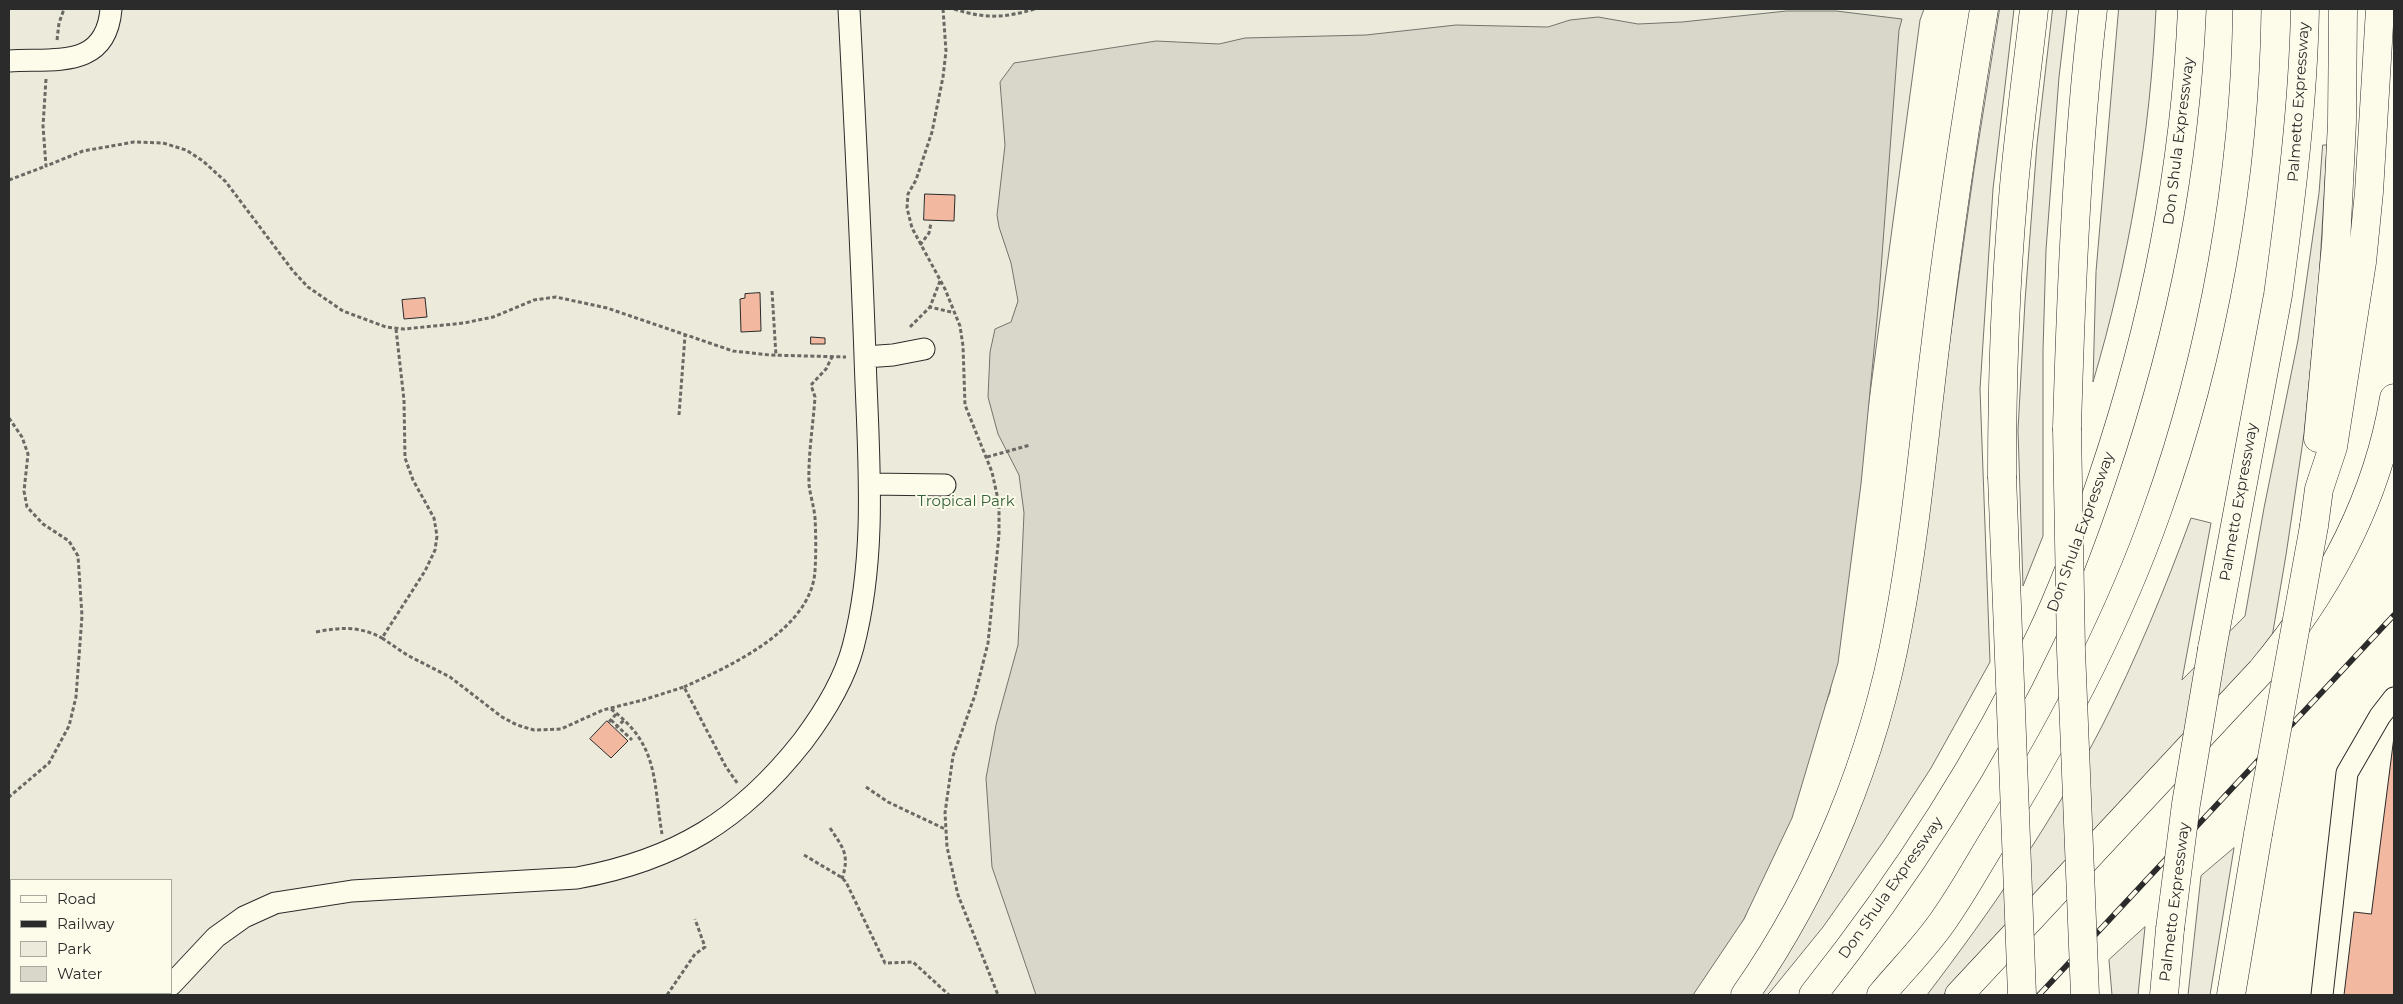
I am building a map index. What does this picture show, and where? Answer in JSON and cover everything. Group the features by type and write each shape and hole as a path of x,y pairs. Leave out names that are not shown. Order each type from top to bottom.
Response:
{"highway":[{"path":"1745,995 1780,941 1819,868 1854,786 1881,702 1903,595 1944,273 1984,9"},
{"path":"2022,995 2002,476 2002,379 2007,278 2017,150 2034,9"},
{"path":"2085,995 2071,650 2067,428 2072,264 2079,140 2093,9"},
{"name":"Don Shula Expressway","path":"1813,995 1886,900 1930,833 1984,744 2040,637 2062,588 2114,445 2143,348 2158,283 2180,152 2188,86 2192,9"},
{"path":"1880,995 1943,922 2042,760 2104,640 2158,510 2196,379 2213,312 2224,251 2241,121 2247,9"},
{"name":"Palmetto Expressway","path":"2164,995 2170,929 2186,804 2212,650 2278,295 2301,94 2305,9"},
{"path":"2320,489 2317,447 2336,244 2343,9"},
{"path":"2233,992 2258,834 2320,489 2333,447 2362,262 2372,156 2380,9"},
{"path":"1959,995 2261,671 2301,620 2339,557 2368,494 2394,398"}],"lane":[{"path":"9,61 68,59 90,52 106,32 111,9"},
{"path":"172,985 216,937 244,917 274,903 352,891 547,881 586,876 656,856 694,838 732,816 758,792 807,735 833,696 853,646 864,587 870,530 865,357 849,9"},
{"path":"865,357 893,355 924,349"},
{"path":"870,484 945,485"},
{"path":"2322,995 2347,773 2380,716 2394,698"}],"path":[{"path":"57,42 59,23 64,9"},
{"path":"943,9 946,51 943,77 932,132 907,200 909,221 955,313 963,346 965,405 996,488 999,517 991,628 975,694 951,766 945,805 945,829 950,864 960,900 998,995"},
{"path":"954,9 992,18 1016,15 1035,9"},
{"path":"46,78 43,126 46,166"},
{"path":"9,180 83,151 134,142 163,143 186,150 203,161 226,182 293,271 315,293 352,316 396,329 437,327 483,319 534,300 556,297 607,308 733,351 776,356 865,357"},
{"path":"920,245 929,232 931,223"},
{"path":"910,327 930,307 940,281"},
{"path":"772,291 776,356"},
{"path":"930,307 955,313"},
{"path":"382,638 429,564 435,550 436,536 434,518 413,480 405,458 404,408 396,329"},
{"path":"679,415 685,336"},
{"path":"316,632 347,628 367,631 382,638 407,655 450,677 502,717 525,728 542,730 561,728 611,708 643,700 684,686 733,663 778,633 799,612 815,573 815,517 809,484 815,396 811,385 826,369 832,357"},
{"path":"9,418 22,437 28,454 24,491 27,507 43,524 69,541 78,556 82,616 76,697 70,726 49,762 9,797"},
{"path":"986,457 1030,445"},
{"path":"684,686 702,717 726,767 741,788"},
{"path":"611,708 625,719 643,741 653,766 663,841"},
{"path":"617,713 610,721 632,740"},
{"path":"617,727 625,719"},
{"path":"866,787 888,802 945,829"},
{"path":"830,828 846,854 847,862 842,879"},
{"path":"804,855 842,879 850,888 885,963 914,962 949,995"},
{"path":"667,995 695,954 705,947 695,919"}],"green space":[{"name":"Tropical Park","path":"9,9 1924,9 1920,20 1830,692 1744,919 1681,995 9,995"},
{"path":"2000,9 2014,9 1993,189 1980,389 1990,662 1931,768 1883,842 1823,927 1771,991 1767,995 1757,995 1912,606 1974,170"},
{"path":"2053,9 2067,9 2059,77 2046,250 2043,350 2043,536 2023,586 2018,430 2025,301 2037,144"},
{"path":"2119,9 2156,9 2153,56 2149,104 2136,197 2117,290 2093,382 2096,272"},
{"path":"2323,145 2327,145 2319,281 2304,434 2271,643 1943,995 1927,995 2020,865 2083,761 2115,701 2160,597 2191,518 2211,523 2182,680 2245,616 2264,508 2298,340 2319,193"},
{"path":"2234,848 2210,995 2188,995 2201,876"},
{"path":"2145,927 2138,995 2112,995 2109,960"}],"water":[{"path":"1787,11 1836,11 1902,19 1899,30 1878,309 1861,484 1838,663 1792,818 1744,919 1693,995 1036,995 992,867 986,778 996,725 1018,645 1024,513 1019,475 998,434 988,397 990,352 995,329 1011,322 1018,301 1011,263 997,215 1005,145 1000,82 1014,63 1156,41 1219,44 1245,38 1366,35 1456,25 1548,27 1570,20 1598,17 1638,24 1682,22"}],"building":[{"path":"925,194 955,195 954,221 924,220"},
{"path":"760,293 761,331 741,332 740,299 745,298 745,294"},
{"path":"425,298 427,317 404,319 402,300"},
{"path":"811,337 825,338 825,344 811,344"},
{"path":"607,721 628,741 611,758 590,739"},
{"path":"2394,737 2394,995 2344,995 2354,912 2371,914"}],"railway":[{"path":"2039,995 2394,615"}]}
